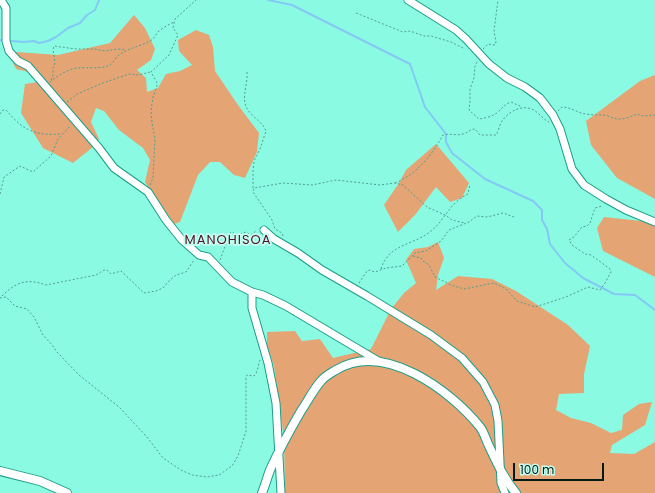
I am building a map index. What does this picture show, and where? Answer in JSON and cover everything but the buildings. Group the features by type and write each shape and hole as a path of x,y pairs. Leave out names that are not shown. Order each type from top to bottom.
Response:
{"street":[{"path":"1,0 6,8 7,40 9,51 18,61 28,66 47,84 114,168 148,192 170,225 198,256 208,257 232,282 286,306 380,362"},
{"path":"408,0 456,30 466,38 489,64 507,78 525,87 540,98 560,128 572,168 584,185 626,210 655,222"},
{"path":"264,230 274,239 322,270 431,335 462,358 483,382 495,405 498,421 501,487 505,493"},
{"path":"252,292 252,308 265,353 276,403 281,493"},
{"path":"262,493 279,453 311,393 322,380 341,367 362,361 380,362 400,368 424,379 446,394 481,428 507,482 516,493"},
{"path":"0,471 40,481 67,493"}],"path":[{"path":"47,84 54,78 73,68 99,68 109,66 118,55 130,48 135,48 153,39 163,28 174,22 196,0"},
{"path":"498,0 494,32 496,42 495,45 488,44 479,53 478,61 474,66 474,78 470,89 469,110 479,119 496,114 504,105 511,102 533,110 551,122 562,107 569,107 586,114 599,116 604,115 617,119 630,117 637,114 643,116 655,115"},
{"path":"356,13 402,32 410,31 424,36 431,36 451,42 469,51"},
{"path":"64,107 77,94 85,90 129,74 139,75 151,72 169,55 178,35 173,28 174,22"},
{"path":"47,84 53,75 53,68 55,64 54,46 104,51 118,49 127,50"},
{"path":"151,72 157,83 151,111 155,139 153,178 150,183 151,198"},
{"path":"247,72 245,104 266,130 260,149 254,161 253,190 259,202 272,220 275,229 282,233 284,240 282,244"},
{"path":"253,190 258,186 283,183 312,185 336,180 380,185 395,183 410,176 418,168 433,152 443,135 462,135 471,129 475,129 480,135 496,135 501,121 522,107"},
{"path":"0,114 3,110 6,110 16,121 27,129 38,134 62,134"},
{"path":"0,194 4,177 20,166 33,172 51,156 58,139 76,121"},
{"path":"395,183 403,185 418,197 427,207 445,215 452,220 465,223"},
{"path":"381,270 386,258 394,249 414,242 432,230 454,204 468,194 470,184"},
{"path":"413,256 421,258 429,265 435,277 451,285 464,289 494,283 506,289 517,301 535,307 566,298 588,286 600,290 611,272 610,269 591,255 585,254 572,245 569,240 591,222 592,212 595,208 601,207 606,199"},
{"path":"356,289 367,271 369,270 375,272 402,266 415,254 426,251 442,241 449,230 477,216 487,217 503,213 514,217"},
{"path":"216,266 222,257 230,232 237,235 246,232 250,235 261,228 264,230"},
{"path":"1,297 13,286 21,282 40,283 46,285 96,275 104,270 107,270 111,274 121,272 144,292 156,291 163,288 176,275 186,272 198,256"},
{"path":"1,297 6,297 15,306 27,310 34,317 43,335 53,346 56,352 79,375 118,407 147,437 163,458 181,470 192,475 207,477 219,475 232,466 238,456 246,431 246,378 247,376 254,376 256,374 258,365 265,353"}],"shaded area":[{"path":"134,15 145,28 155,49 151,60 137,70 146,78 147,92 158,88 166,74 180,71 192,65 179,51 178,40 196,30 209,35 213,47 215,71 259,133 257,152 245,178 234,175 220,162 210,162 198,175 180,222 174,224 145,182 150,160 143,148 119,130 104,111 96,108 91,122 99,139 93,147 73,163 43,148 21,113 25,84 44,81 37,74 16,69 10,56 16,52 58,55 110,43"},
{"path":"655,75 655,199 617,178 591,145 586,121 640,81"},
{"path":"436,144 469,183 462,198 450,202 436,187 415,215 398,232 384,205 406,170"},
{"path":"604,217 641,221 655,225 655,277 603,251 597,228"},
{"path":"438,242 444,258 438,275 436,290 458,276 492,279 516,291 568,325 590,346 584,374 584,393 559,394 556,410 571,418 591,423 611,433 622,430 623,415 639,404 652,402 645,425 612,445 610,453 634,454 655,442 655,493 285,493 284,438 274,366 267,345 267,332 295,331 302,341 320,339 333,358 371,349 391,309 404,293 416,283 406,260 414,249 428,247"}],"waterway":[{"path":"0,40 24,42 34,41 39,43 48,41 68,28 80,23 87,15 95,10 99,0"},
{"path":"268,0 292,5 410,64 425,107 446,134 446,142 452,153 485,179 533,201 542,210 542,220 547,229 550,244 565,263 583,278 614,294 635,295 655,310"}],"district":[{"name":"MANOHISOA","path":"228,241"}]}
